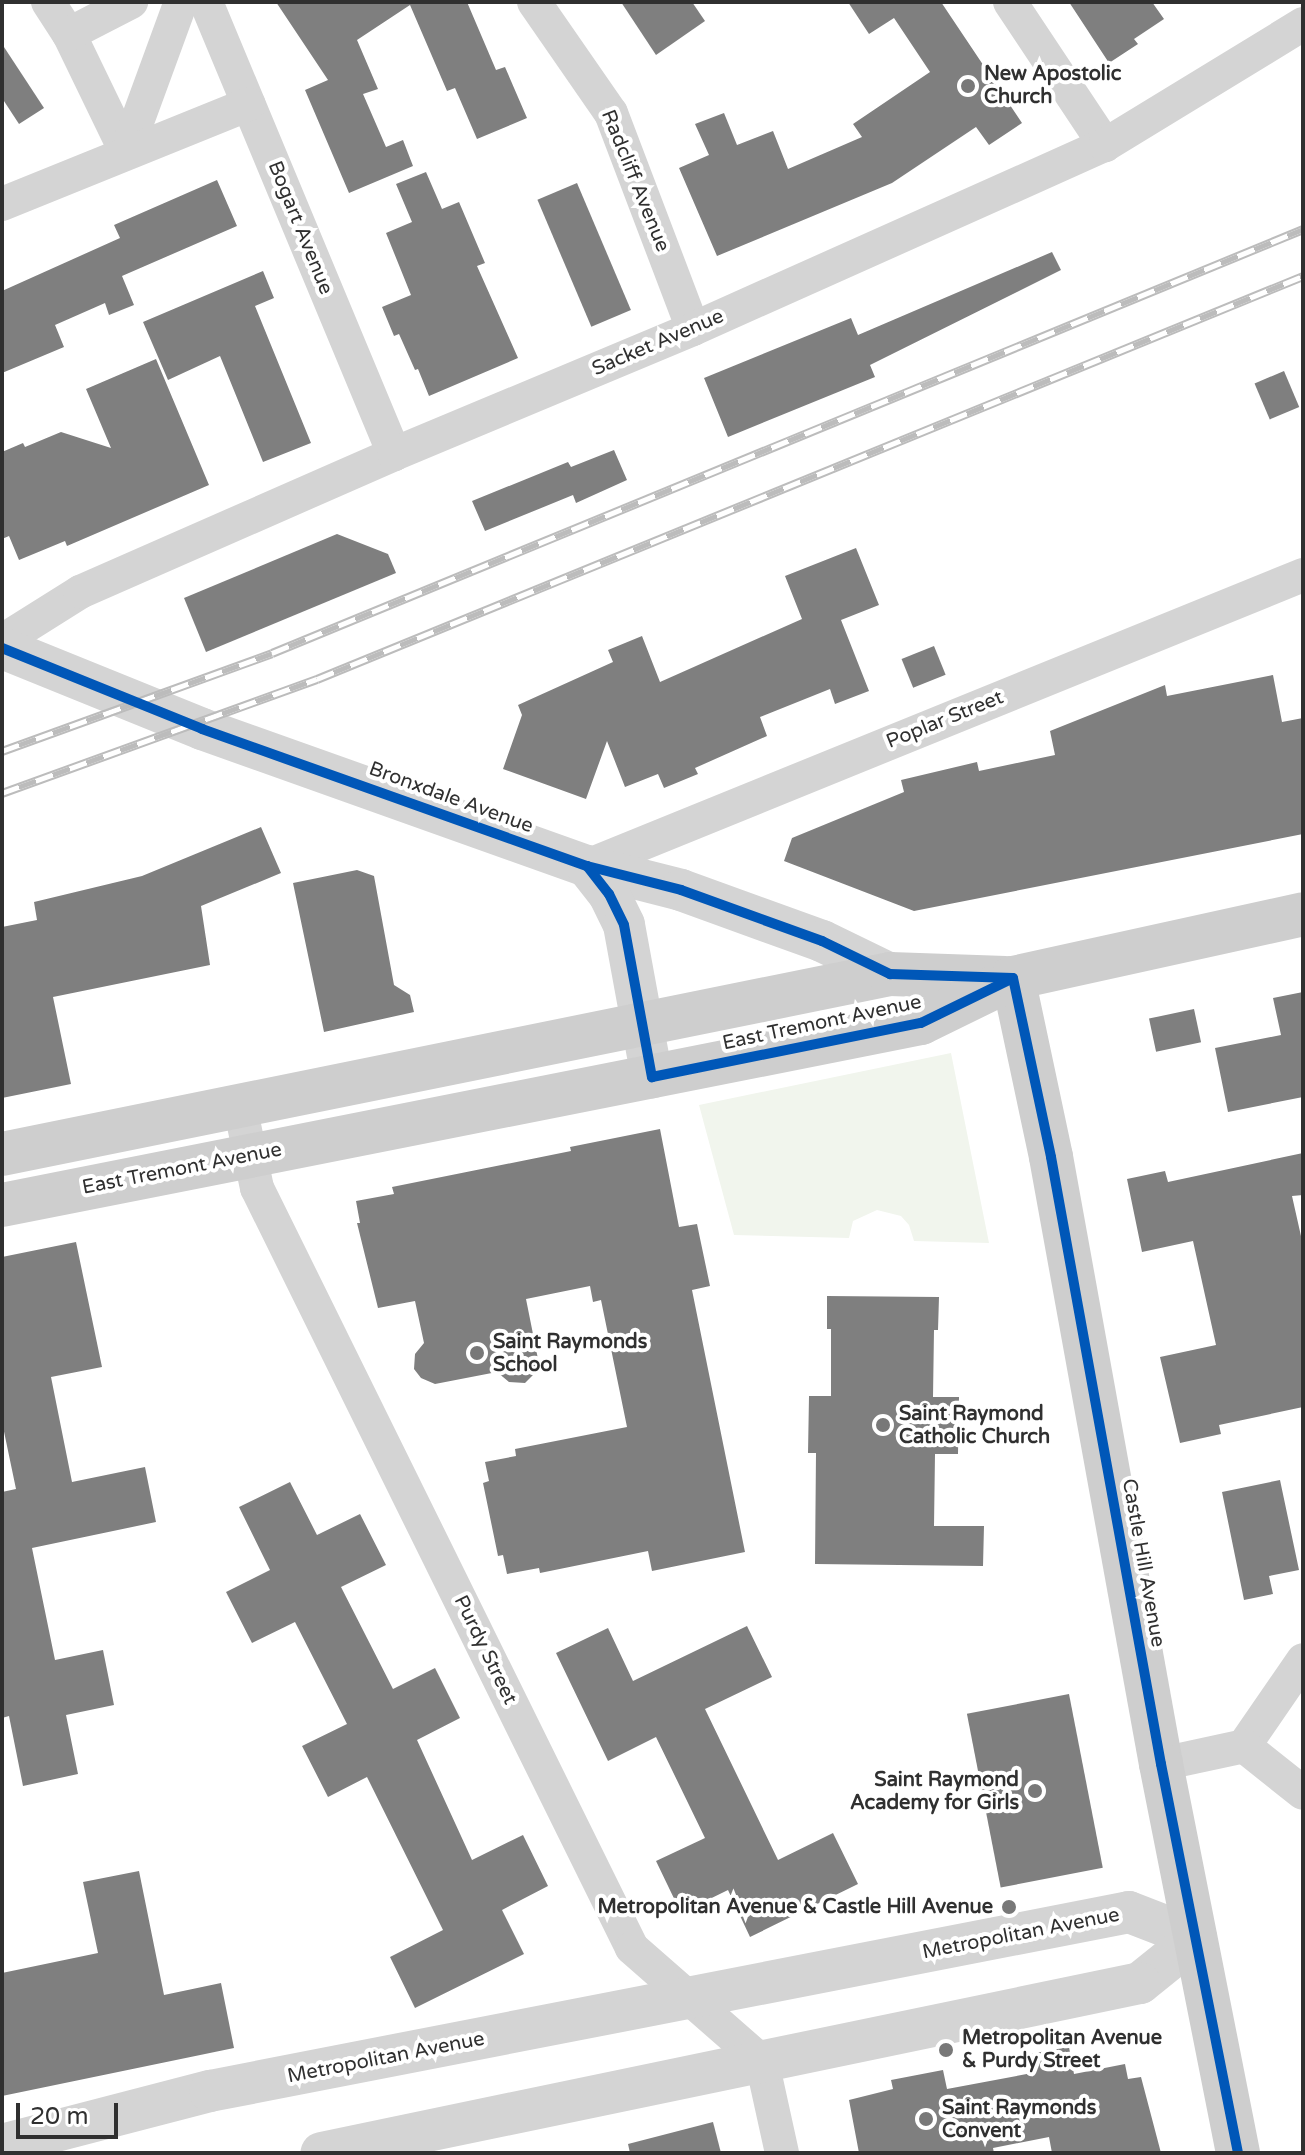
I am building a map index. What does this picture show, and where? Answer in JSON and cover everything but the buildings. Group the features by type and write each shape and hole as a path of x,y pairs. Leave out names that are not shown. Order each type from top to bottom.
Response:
{"main road":[{"name":"East Tremont Avenue","path":"2,1205 921,1023 1013,978 1303,914"},
{"name":"East Tremont Avenue","path":"2,1154 890,974 1013,978"},
{"name":"Castle Hill Avenue","path":"1013,978 1051,1157 1161,1764 1238,2153"}],"street":[{"path":"48,2 69,34 126,152"},
{"path":"69,34 131,2"},
{"path":"126,152 181,2"},
{"name":"Bogart Avenue","path":"206,2 394,454"},
{"name":"Radcliff Avenue","path":"534,2 611,113 693,329"},
{"path":"1010,2 1105,145"},
{"name":"Sacket Avenue","path":"2,641 80,592 394,454 693,329 1105,145 1303,24"},
{"path":"2,204 249,104"},
{"name":"Poplar Street","path":"587,866 1303,575"},
{"name":"Bronxdale Avenue","path":"2,648 202,729 587,866 681,890 822,941 890,974"},
{"path":"587,866 609,894 624,925 652,1077"},
{"name":"Purdy Street","path":"240,1106 257,1188 632,1948 762,2062"},
{"path":"1161,1764 1244,1746 1303,1660"},
{"path":"1244,1746 1303,1793"},
{"name":"Metropolitan Avenue","path":"2,2145 210,2091 1129,1912 1196,1938"},
{"path":"321,2153 1140,1983 1196,1938"},
{"path":"762,2062 782,2153"}],"shaded area":[{"path":"951,1053 989,1243 914,1241 909,1225 901,1216 877,1210 853,1221 849,1238 734,1235 699,1105"}],"railway":[{"path":"2,751 272,653 1303,229"},
{"path":"2,793 317,679 1303,276"}],"cycle path":[{"path":"2,648 202,729 587,866 681,890 822,941 890,974 1013,978"},
{"path":"587,866 609,894 624,925 652,1077 921,1023 1009,980"},
{"path":"1013,978 1051,1157 1161,1764 1238,2153"}],"place":[{"name":"New Apostolic Church","path":"968,86"},
{"name":"Saint Raymonds School","path":"477,1353"},
{"name":"Saint Raymond Catholic Church","path":"883,1425"},
{"name":"Saint Raymond Academy for Girls","path":"1035,1791"},
{"name":"Metropolitan Avenue & Castle Hill Avenue","path":"1009,1907"},
{"name":"Metropolitan Avenue & Purdy Street","path":"946,2050"},
{"name":"Saint Raymonds Convent","path":"926,2119"}]}
